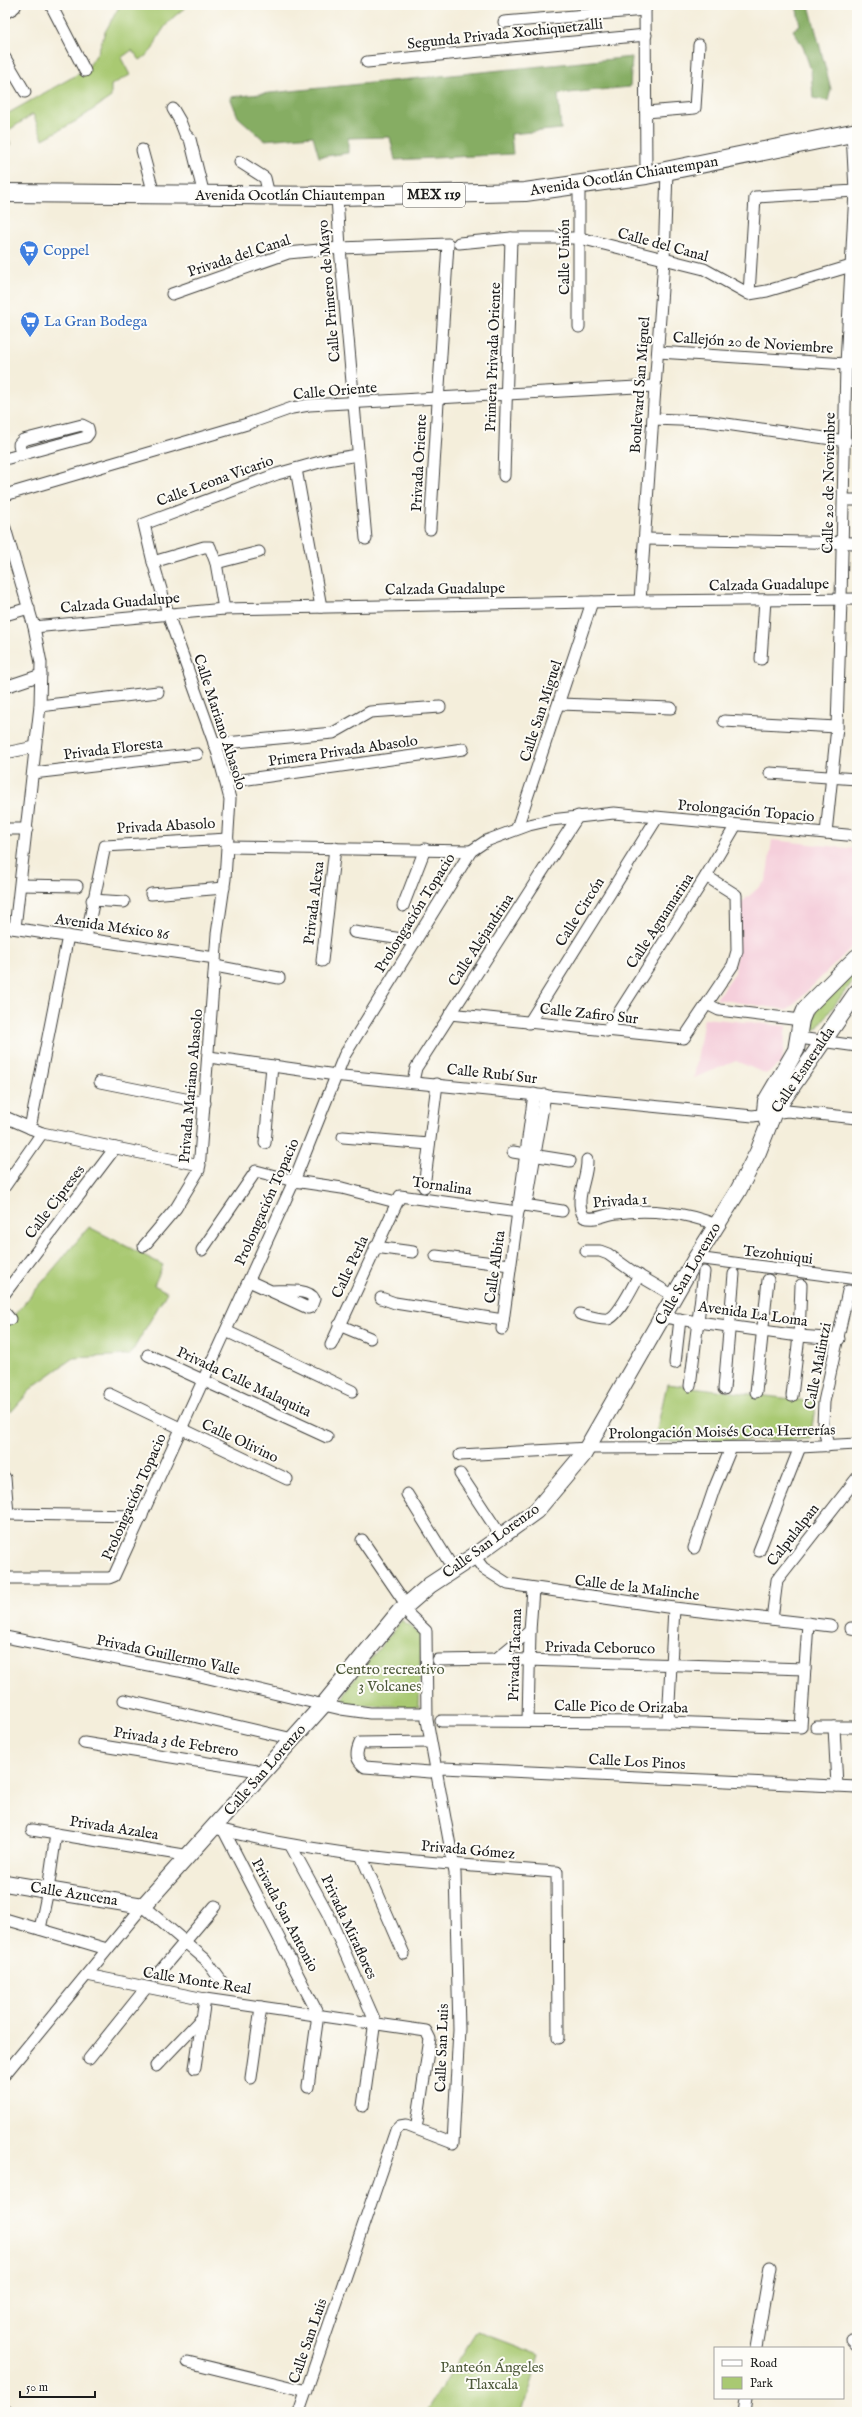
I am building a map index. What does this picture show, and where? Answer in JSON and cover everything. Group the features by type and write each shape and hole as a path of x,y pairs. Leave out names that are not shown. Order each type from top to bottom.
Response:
{"main road":[{"path":"5,9 12,5"},
{"name":"Avenida Ocotlán Chiautempan","path":"5,193 337,196 524,192 579,186 646,175 854,132"}],"street":[{"path":"51,5 85,71"},
{"path":"504,22 645,7 646,175"},
{"name":"Segunda Privada Xochiquetzalli","path":"367,62 646,35"},
{"path":"646,112 695,108 699,45"},
{"path":"5,58 25,92"},
{"path":"173,109 185,134 190,139 204,195"},
{"name":"Calle 20 de Noviembre","path":"826,833 833,777 837,726 846,441 846,364 853,271 855,191 854,132"},
{"path":"142,150 154,194"},
{"path":"240,162 265,178 269,195"},
{"name":"Boulevard San Miguel","path":"640,601 664,260 667,171"},
{"name":"Calle Unión","path":"579,186 579,327"},
{"path":"853,271 749,294 755,197 855,191"},
{"name":"Calle Primero de Mayo","path":"337,196 340,248 366,539"},
{"name":"Calle del Canal","path":"340,248 454,244 511,238 580,238 704,269 749,294"},
{"name":"Primera Privada Oriente","path":"504,476 511,238"},
{"name":"Privada Oriente","path":"430,529 438,398 454,244"},
{"name":"Privada del Canal","path":"172,294 288,253 340,248"},
{"name":"Callejón 20 de Noviembre","path":"658,352 846,364"},
{"name":"Calle Oriente","path":"5,495 247,424 292,408 354,402 655,386"},
{"path":"653,419 705,422 846,441"},
{"path":"5,459 21,455 86,437 89,433 88,428 82,425 23,440 19,444 21,455"},
{"name":"Calle Leona Vicario","path":"144,524 296,468 358,455"},
{"name":"Calle Leona Vicario","path":"296,468 321,607"},
{"path":"844,500 857,500"},
{"name":"Calle Mariano Abasolo","path":"144,524 153,562 168,613 227,782 230,799 224,888 215,962"},
{"path":"5,528 7,545 29,608 40,649 41,675 40,706 21,885 10,928"},
{"path":"645,539 857,543"},
{"path":"153,562 204,547 210,548 216,563 224,609"},
{"path":"216,563 259,552"},
{"name":"Calzada Guadalupe","path":"34,627 168,613 224,609 640,601 857,599"},
{"path":"761,659 765,600"},
{"name":"Calle San Miguel","path":"517,828 560,704 592,602"},
{"path":"5,615 29,608"},
{"path":"5,687 41,675"},
{"path":"40,706 158,692"},
{"path":"560,704 671,708"},
{"name":"Primera Privada Abasolo","path":"214,744 333,733 370,712 440,706"},
{"path":"724,721 837,726"},
{"path":"5,753 35,747"},
{"name":"Primera Privada Abasolo","path":"227,782 463,749"},
{"name":"Privada Floresta","path":"33,773 197,754"},
{"path":"770,773 857,779"},
{"name":"Prolongación Topacio","path":"5,1578 113,1577 204,1381 294,1181 344,1056 471,851 486,841 517,828 551,820 578,816 614,814 857,836"},
{"name":"Calle Alejandrina","path":"413,1082 416,1068 578,816"},
{"name":"Calle Circón","path":"529,1023 657,818"},
{"name":"Calle Aguamarina","path":"607,1031 706,876 736,825"},
{"path":"5,829 27,829"},
{"name":"Prolongación Topacio","path":"228,843 335,848 471,851"},
{"name":"Privada Abasolo","path":"86,938 102,850 107,844 228,843"},
{"name":"Privada Alexa","path":"322,961 335,848"},
{"path":"403,906 425,849"},
{"path":"706,876 735,893 738,900 736,958 707,1004 719,1010 801,1020"},
{"path":"21,885 77,886"},
{"path":"151,894 224,888"},
{"path":"92,900 124,902"},
{"name":"Avenida México 86","path":"10,928 86,938 215,962"},
{"path":"354,932 416,941"},
{"path":"30,1128 68,936"},
{"name":"Calle Esmeralda","path":"769,1118 766,1101 792,1059 799,1038 801,1020 809,1004 856,960"},
{"path":"215,962 279,978"},
{"name":"Privada Mariano Abasolo","path":"144,1246 176,1208 197,1176 200,1165 215,962"},
{"name":"Calle Esmeralda","path":"769,1118 857,992"},
{"name":"Calle Zafiro Sur","path":"450,1014 681,1039 688,1034 707,1004"},
{"path":"799,1038 857,1046"},
{"name":"Calle Rubí Sur","path":"209,1058 337,1074 769,1118 787,1111 857,1118"},
{"path":"265,1143 272,1066"},
{"path":"100,1082 205,1103"},
{"path":"424,1187 436,1084"},
{"name":"Calle Albita","path":"381,1298 395,1303 503,1324 519,1207 531,1155 540,1094"},
{"path":"5,1117 42,1133 200,1165"},
{"name":"Calle San Lorenzo","path":"143,1906 190,1856 219,1830 264,1772 324,1704 404,1606 434,1582 474,1556 542,1505 588,1448 696,1258 752,1165 769,1118"},
{"path":"5,1186 42,1133"},
{"path":"342,1137 429,1144"},
{"name":"Calle Cipreses","path":"5,1293 115,1148"},
{"path":"513,1152 570,1161"},
{"name":"Privada 1","path":"587,1160 587,1176 581,1189 580,1204 584,1217 597,1218 626,1212 671,1213 716,1225"},
{"name":"Tornalina","path":"202,1250 253,1173 261,1172 294,1181 342,1188 396,1202 398,1197 402,1195 562,1211"},
{"name":"Calle Perla","path":"331,1344 396,1202"},
{"path":"375,1247 413,1252"},
{"path":"586,1251 604,1252 674,1296"},
{"path":"436,1256 510,1265"},
{"name":"Tezohuiqui","path":"696,1258 857,1279"},
{"path":"690,1386 704,1272"},
{"path":"724,1389 734,1274"},
{"path":"580,1314 606,1319 611,1318 621,1306 639,1275"},
{"path":"756,1392 764,1332 768,1280"},
{"path":"249,1281 272,1291"},
{"path":"792,1396 799,1336 801,1285"},
{"name":"Calle Malintzi","path":"828,1446 823,1424 824,1402 839,1339 848,1291"},
{"name":"Avenida La Loma","path":"663,1317 764,1332 839,1339"},
{"path":"675,1363 680,1319"},
{"path":"339,1325 370,1338"},
{"path":"226,1331 352,1390"},
{"name":"Privada Calle Malaquita","path":"148,1354 327,1437"},
{"name":"Calle Olivino","path":"109,1394 181,1430 287,1479"},
{"name":"Prolongación Moisés Coca Herrerías","path":"460,1455 588,1448 800,1447 857,1444"},
{"path":"759,1550 800,1447"},
{"path":"694,1548 714,1489 731,1448"},
{"path":"460,1474 501,1536"},
{"path":"5,1478 6,1514 142,1516"},
{"name":"Calpulalpan","path":"772,1619 777,1580 857,1478"},
{"path":"408,1494 454,1570"},
{"name":"Calle San Luis","path":"299,2412 396,2130 400,2126 406,2126 453,2143 459,2029 455,1865 437,1770 430,1742 426,1713 426,1631 406,1612 403,1600 362,1540"},
{"name":"Calle de la Malinche","path":"474,1556 483,1568 501,1581 533,1589 674,1608 831,1626"},
{"name":"Privada Tacana","path":"528,1721 530,1631 533,1589"},
{"path":"668,1722 674,1608"},
{"path":"805,1669 808,1623"},
{"path":"496,1659 530,1631"},
{"name":"Privada Guillermo Valle","path":"5,1637 179,1671 370,1713 426,1713"},
{"name":"Privada Ceboruco","path":"438,1660 496,1659 805,1669"},
{"name":"Calle Pico de Orizaba","path":"441,1721 668,1722 801,1727 805,1669"},
{"path":"124,1700 293,1739"},
{"path":"816,1727 857,1727"},
{"path":"834,1727 837,1786"},
{"name":"Privada 3 de Febrero","path":"84,1742 264,1772"},
{"name":"Calle Los Pinos","path":"430,1742 360,1743 356,1752 358,1762 365,1768 430,1772 437,1770 857,1787"},
{"name":"Privada Azalea","path":"32,1830 190,1856"},
{"name":"Privada Gómez","path":"219,1830 291,1846 361,1855 455,1865 557,1872 558,2038"},
{"name":"Privada San Antonio","path":"219,1830 307,1990 317,2015"},
{"path":"40,1929 48,1890 56,1834"},
{"name":"Privada Miraflores","path":"291,1846 328,1914 375,2024"},
{"path":"361,1855 404,1954"},
{"name":"Calle Azucena","path":"5,1883 143,1906"},
{"path":"5,2074 143,1906 185,1941 208,1963 222,1982"},
{"path":"155,1977 215,1906"},
{"path":"5,1919 107,1949"},
{"name":"Calle Monte Real","path":"87,1975 205,1999 423,2030 428,2033 430,2039 417,2123"},
{"path":"89,2059 146,1988"},
{"path":"195,2068 205,1999"},
{"path":"251,2078 261,2007"},
{"path":"308,2087 317,2015"},
{"path":"156,2066 201,2019"},
{"path":"363,2106 375,2024"},
{"path":"756,2347 770,2267"},
{"path":"188,2362 307,2391"},
{"path":"744,2412 746,2399"}],"shaded area":[{"path":"772,840 857,849 857,942 788,1010 716,999 735,973 741,903 766,881"},
{"path":"704,1018 786,1026 782,1062 766,1074 736,1061 694,1078"}],"green space":[{"path":"120,5 189,5 164,27 152,49 146,56 140,60 132,50 121,58 130,75 111,85 111,97 78,120 43,139 33,114 6,132 11,145 5,145 5,115 87,69 98,52 105,32"},
{"path":"796,5 809,5 831,89 828,101 813,98 811,70 803,47 793,30 800,25"},
{"path":"632,57 630,87 558,94 561,129 511,134 513,154 395,160 390,137 348,138 348,153 319,157 313,136 264,140 238,117 230,97"},
{"path":"850,966 857,972 857,976 813,1033 802,1030 803,1019"},
{"path":"89,1227 163,1265 154,1285 167,1292 130,1355 73,1358 35,1385 11,1412 5,1369 5,1326"},
{"path":"667,1384 816,1402 810,1439 654,1442"},
{"name":"Centro recreativo 3 Volcanes","path":"402,1620 421,1635 419,1707 340,1704 348,1687"},
{"name":"Panteón Ángeles Tlaxcala","path":"477,2331 540,2355 523,2412 426,2412"}],"place":[{"name":"Coppel","path":"29,267"},
{"name":"La Gran Bodega","path":"30,338"}]}
